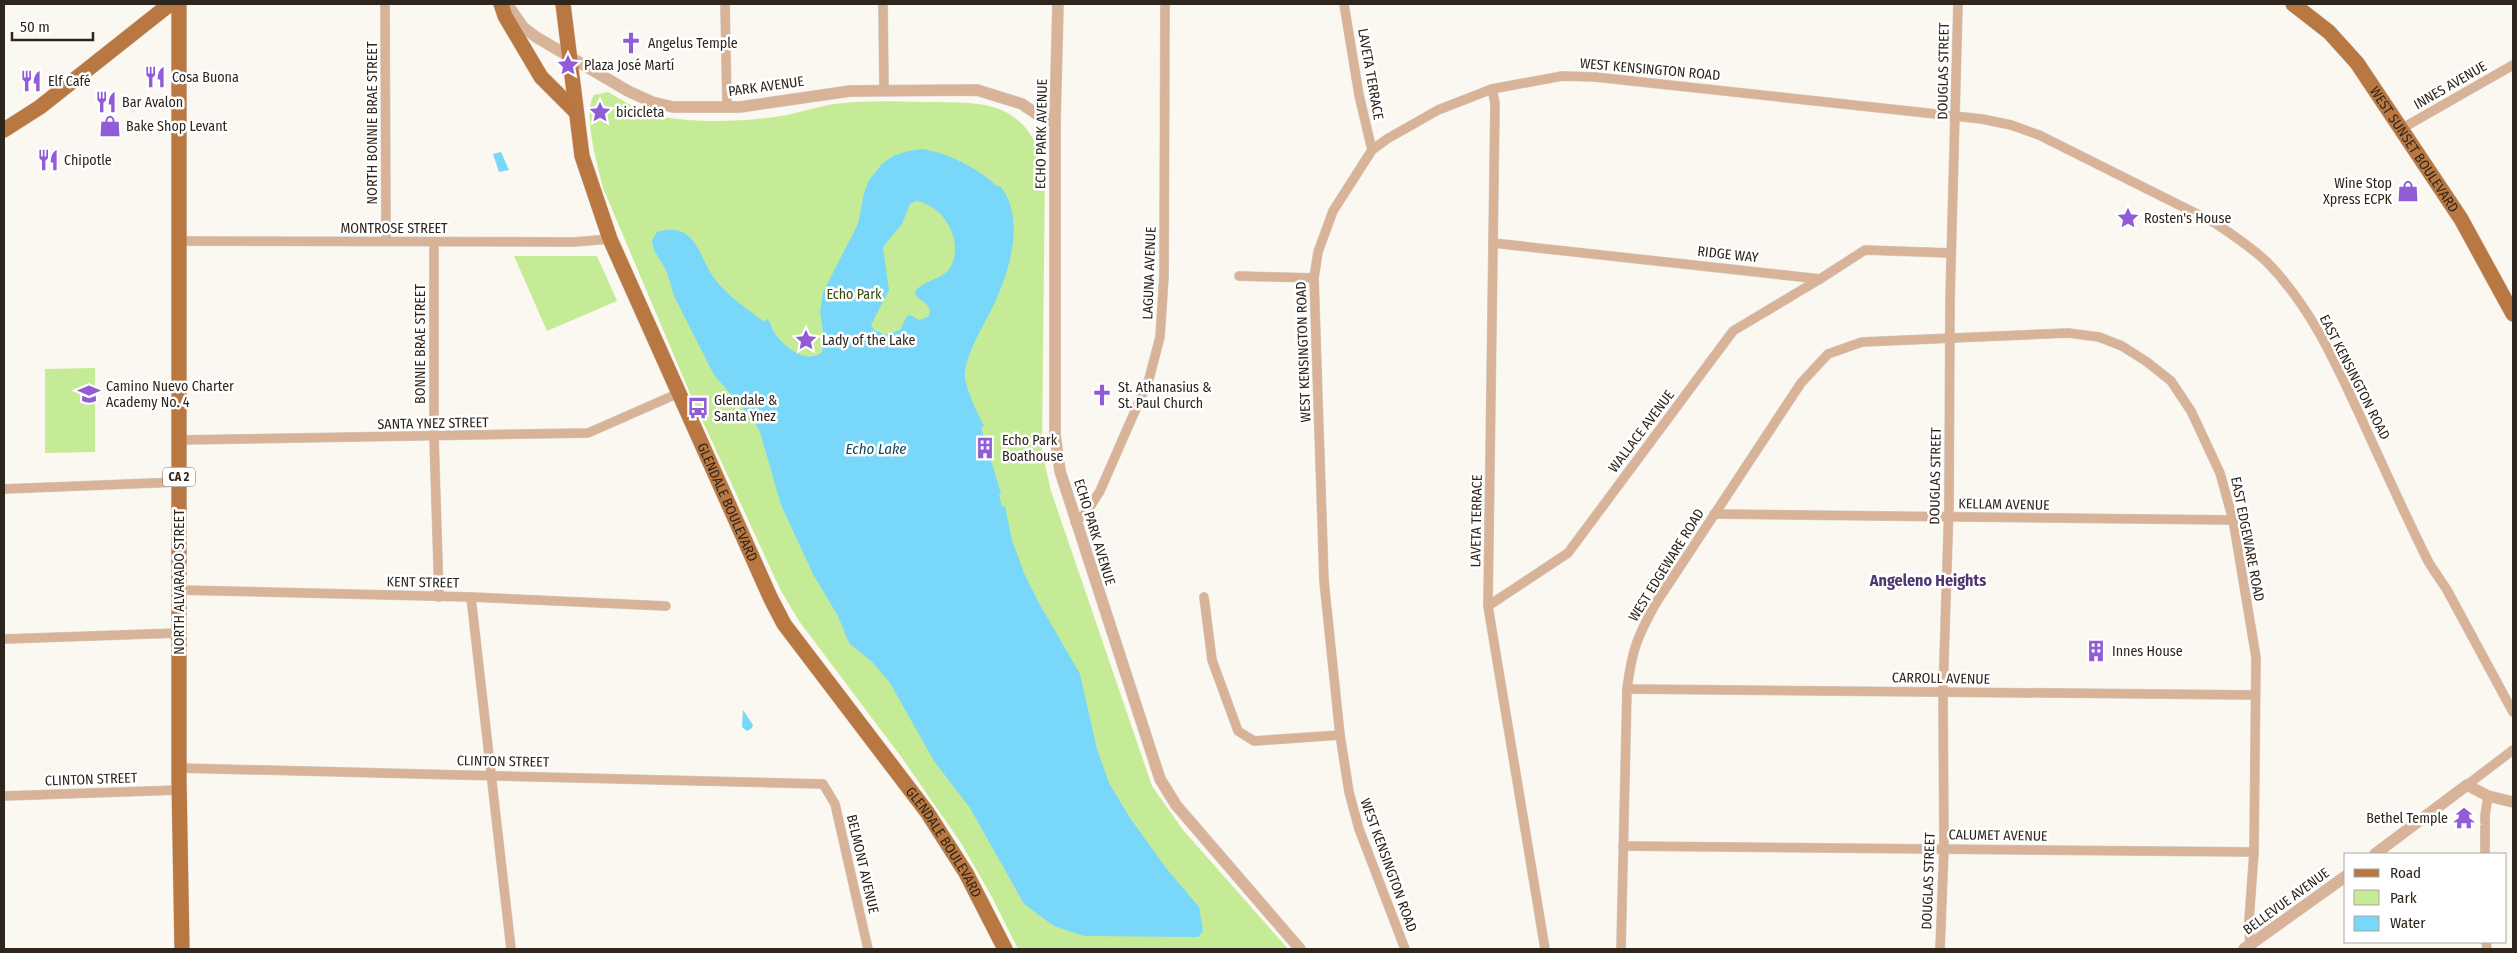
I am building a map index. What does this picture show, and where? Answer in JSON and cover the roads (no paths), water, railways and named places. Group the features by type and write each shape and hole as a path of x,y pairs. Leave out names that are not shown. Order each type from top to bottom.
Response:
{"main road":[{"path":"4,130 40,107 170,4"},
{"name":"NORTH ALVARADO STREET","path":"179,4 178,768 182,949"},
{"path":"501,4 505,16 541,76 576,112"},
{"name":"GLENDALE BOULEVARD","path":"563,4 582,156 610,238 771,598 784,624 928,812 966,873 1004,949"},
{"name":"WEST SUNSET BOULEVARD","path":"2293,4 2343,46 2368,78 2472,238 2513,314"}],"street":[{"name":"NORTH BONNIE BRAE STREET","path":"385,4 386,242"},
{"name":"PARK AVENUE","path":"507,4 523,27 536,37 628,91 652,102 673,107 727,108 771,104 815,95 884,90 977,90 1022,104 1038,115 1055,122"},
{"path":"725,4 727,108"},
{"path":"884,4 884,90"},
{"name":"ECHO PARK AVENUE","path":"1058,4 1055,122 1056,435 1060,470 1075,522 1160,779 1176,805 1300,949"},
{"name":"LAGUNA AVENUE","path":"1075,522 1086,513 1100,492 1149,379 1160,337 1164,277 1165,4"},
{"name":"LAVETA TERRACE","path":"1344,4 1359,95 1372,150"},
{"name":"DOUGLAS STREET","path":"1940,949 1944,849 1943,692 1948,516 1951,254 1958,4"},
{"name":"INNES AVENUE","path":"2401,129 2513,65"},
{"name":"WEST KENSINGTON ROAD","path":"1405,949 1359,829 1348,792 1324,581 1314,278 1318,252 1333,211 1372,150 1411,123 1438,110 1492,89 1562,76 1596,76 1956,115"},
{"name":"LAVETA TERRACE","path":"1492,89 1495,102 1488,606 1545,949"},
{"name":"EAST KENSINGTON ROAD","path":"1956,115 2011,125 2039,135 2215,223 2240,240 2265,261 2294,293 2314,322 2429,563 2447,590 2513,712"},
{"name":"MONTROSE STREET","path":"178,241 591,242 610,238"},
{"name":"BONNIE BRAE STREET","path":"434,242 434,437 438,596"},
{"name":"RIDGE WAY","path":"1493,243 1820,279"},
{"path":"1820,279 1865,250 1951,254"},
{"path":"1239,276 1314,278"},
{"name":"WALLACE AVENUE","path":"1488,606 1568,553 1733,331 1820,279"},
{"name":"EAST EDGEWARE ROAD","path":"1950,338 2068,333 2099,337 2122,346 2148,362 2171,381 2191,411 2220,473 2233,520 2256,657 2254,852 2248,948"},
{"name":"WEST EDGEWARE ROAD","path":"1621,949 1627,689 1631,657 1639,632 1801,383 1828,354 1862,342 1950,338"},
{"name":"SANTA YNEZ STREET","path":"179,440 588,433 679,393"},
{"path":"4,489 179,482"},
{"name":"KELLAM AVENUE","path":"1714,514 2233,520"},
{"name":"KENT STREET","path":"178,590 470,597 666,606"},
{"path":"470,597 510,949"},
{"path":"1204,598 1212,660 1238,731 1254,741 1340,734"},
{"path":"4,639 179,633"},
{"name":"CARROLL AVENUE","path":"1627,689 2255,695"},
{"path":"2376,853 2513,750"},
{"name":"CLINTON STREET","path":"178,768 808,782 823,784 826,787"},
{"path":"2467,785 2488,796 2513,802"},
{"name":"BELMONT AVENUE","path":"826,787 835,804 868,949"},
{"name":"CLINTON STREET","path":"4,796 179,790"},
{"path":"2486,853 2485,816 2488,796"},
{"name":"CALUMET AVENUE","path":"1623,846 2254,852"},
{"name":"BELLEVUE AVENUE","path":"2248,948 2344,877"}],"water":[{"name":"Echo Lake","path":"923,149 943,154 962,162 981,173 998,187 1000,186 1012,211 1014,225 1008,269 994,305 967,361 965,371 966,383 984,426 981,428 1001,493 999,494 1002,507 1005,506 1012,540 1024,573 1039,603 1080,674 1097,749 1109,783 1130,818 1166,868 1199,907 1203,931 1198,937 1084,936 1054,926 1024,904 970,808 934,761 890,683 872,662 850,644 838,616 814,576 781,505 760,432 754,421 714,375 674,296 667,272 654,250 652,240 657,232 672,230 684,233 695,244 711,273 725,291 764,322 767,319 778,337 789,348 802,355 816,356 822,352 824,340 820,312 823,292 858,224 864,193 869,180 882,164 893,156","holes":["916,201 926,204 943,217 949,226 955,247 954,258 947,272 918,288 915,292 916,296 929,307 928,317 919,320 910,315 907,316 900,330 885,335 874,330 871,325 889,290 883,247 902,224 910,204"]},
{"path":"501,152 509,170 499,172 493,154"},
{"path":"743,710 753,725 747,731 742,727"}],"place":[{"name":"Angelus Temple","path":"631,43"},
{"name":"Plaza José Martí","path":"568,65"},
{"name":"Cosa Buona","path":"155,77"},
{"name":"Elf Café","path":"31,81"},
{"name":"Bar Avalon","path":"106,102"},
{"name":"bicicleta","path":"600,112"},
{"name":"Bake Shop Levant","path":"110,126"},
{"name":"Chipotle","path":"48,160"},
{"name":"Wine Stop Xpress ECPK","path":"2408,191"},
{"name":"Rosten's House","path":"2128,218"},
{"name":"Lady of the Lake","path":"806,340"},
{"name":"Camino Nuevo Charter Academy No. 4","path":"89,394"},
{"name":"St. Athanasius & St. Paul Church","path":"1102,395"},
{"name":"Glendale & Santa Ynez","path":"698,408"},
{"name":"Echo Park Boathouse","path":"985,448"},
{"name":"Innes House","path":"2096,651"},
{"name":"Bethel Temple","path":"2464,818"}],"district":[{"name":"Angeleno Heights","path":"1928,580"}],"park label":[{"name":"Echo Park","path":"854,294"}]}
